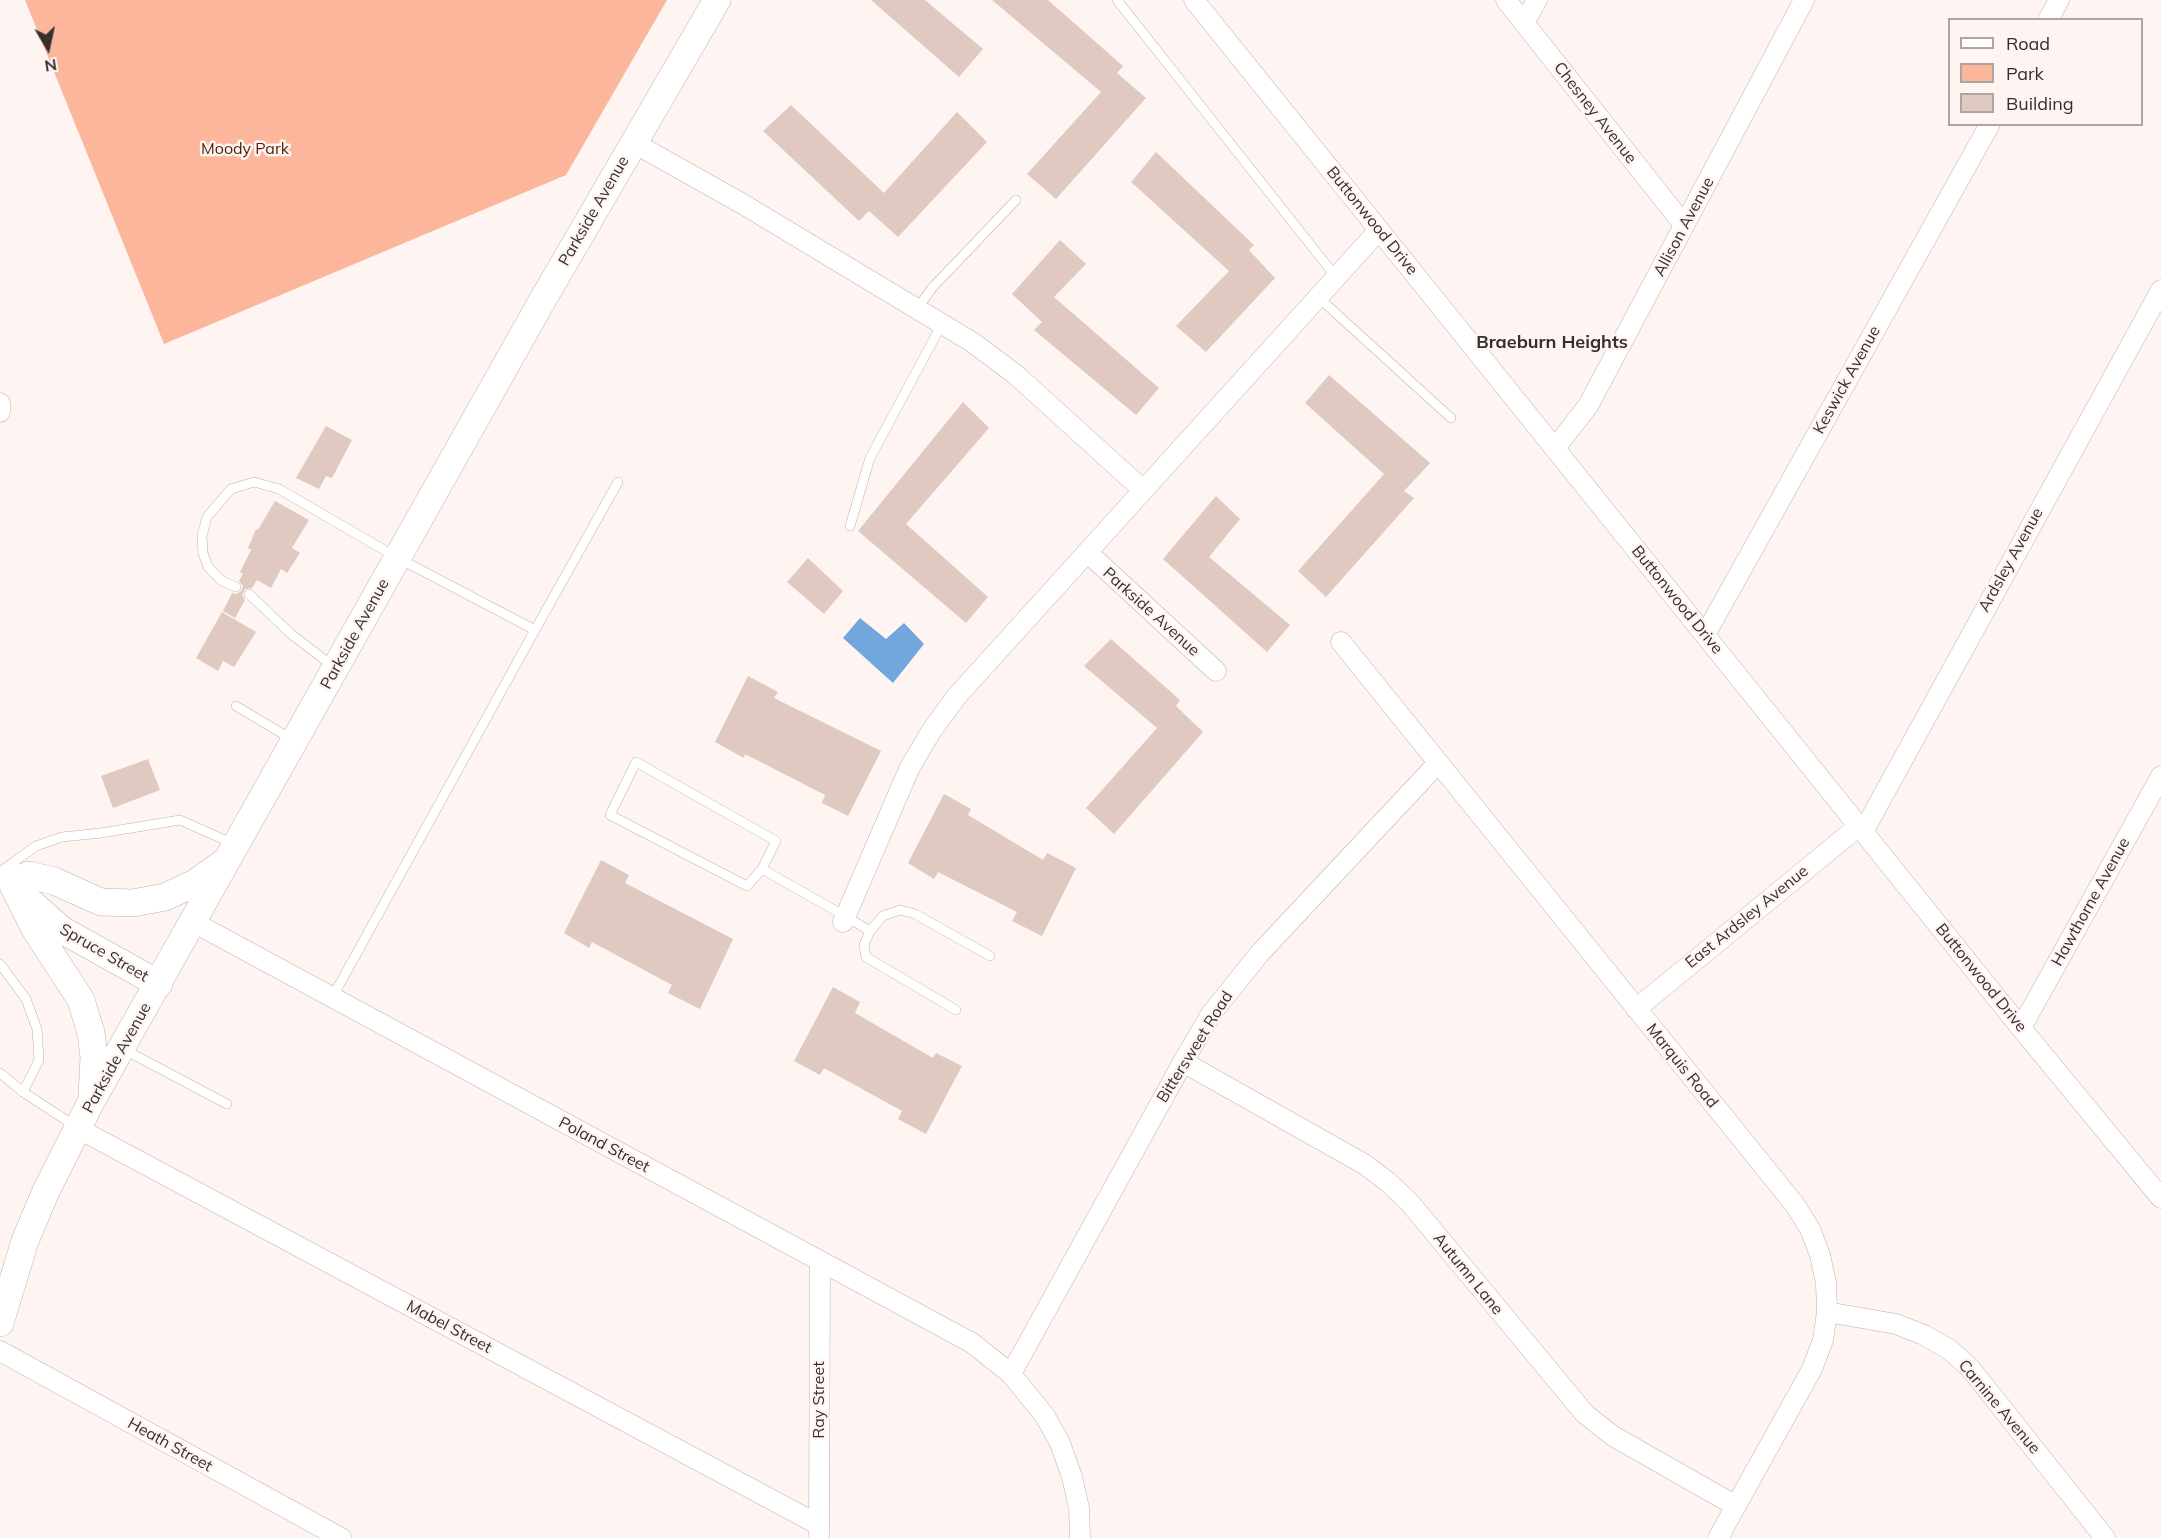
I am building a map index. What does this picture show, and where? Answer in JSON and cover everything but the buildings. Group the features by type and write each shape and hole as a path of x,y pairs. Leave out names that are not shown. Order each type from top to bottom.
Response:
{"main road":[{"name":"Parkside Avenue","path":"0,1323 25,1241 46,1191 92,1101 542,301 717,0"},
{"path":"4,874 29,875 54,881 101,902 133,903 165,897 195,883 232,852"},
{"path":"4,874 31,923 81,1000 91,1033 94,1057 92,1101"},
{"name":"Spruce Street","path":"4,874 34,907 62,930 159,984"}],"street":[{"name":"Buttonwood Drive","path":"1194,0 2021,1028 2161,1198"},
{"name":"Chesney Avenue","path":"1506,0 1684,225"},
{"path":"1524,23 1537,0"},
{"name":"Allison Avenue","path":"1555,448 1588,406 1804,0"},
{"path":"2049,18 2059,0"},
{"name":"Keswick Avenue","path":"1705,635 1988,126"},
{"path":"634,143 972,342 1015,374 1143,490"},
{"path":"844,919 901,788 932,730 957,696 1379,230"},
{"name":"Ardsley Avenue","path":"1861,829 2161,290"},
{"path":"0,403 0,412"},
{"name":"Parkside Avenue","path":"1087,552 1216,671"},
{"name":"Marquis Road","path":"1341,642 1795,1205 1810,1229 1820,1255 1826,1283 1827,1312 1823,1340 1812,1369 1718,1538"},
{"name":"Bittersweet Road","path":"1011,1374 1211,1014 1241,974 1438,763"},
{"name":"Hawthorne Avenue","path":"2021,1028 2161,776"},
{"name":"East Ardsley Avenue","path":"1636,1009 1861,829"},
{"name":"Poland Street","path":"193,922 972,1343 1027,1390 1060,1443 1072,1477 1079,1508 1080,1538"},
{"name":"Autumn Lane","path":"1183,1062 1364,1164 1388,1182 1410,1203 1585,1414 1613,1436 1736,1506"},
{"name":"Mabel Street","path":"79,1129 819,1532"},
{"name":"Ray Street","path":"819,1532 820,1261"},
{"name":"Carnine Avenue","path":"1827,1312 1896,1324 1924,1335 1950,1350 1971,1368 2106,1538"},
{"name":"Heath Street","path":"0,1351 341,1538"}],"lane":[{"path":"1117,0 1336,277"},
{"path":"916,309 932,288 1016,200"},
{"path":"1318,297 1451,418"},
{"path":"850,526 870,458 942,324"},
{"path":"236,587 222,581 208,567 203,553 202,536 207,517 231,489 254,482 279,489 398,558 535,630"},
{"path":"332,998 618,482"},
{"path":"249,594 291,634 336,668"},
{"path":"236,706 295,741"},
{"path":"636,762 776,841 762,869 747,886 610,815 636,762"},
{"path":"4,874 36,846 62,837 180,820 232,852"},
{"path":"762,869 844,919 870,931"},
{"path":"956,1010 866,957 864,945 870,931 883,916 900,910 915,914 990,956"},
{"path":"0,964 26,999 37,1029 39,1060 23,1092"},
{"path":"122,1049 227,1104"},
{"path":"0,1073 23,1092 79,1129"}],"green space":[{"name":"Moody Park","path":"25,0 667,0 566,175 164,344"}],"water":[{"path":"860,618 886,639 904,623 924,644 893,683 843,638"}],"district":[{"name":"Braeburn Heights","path":"1552,343"}]}
